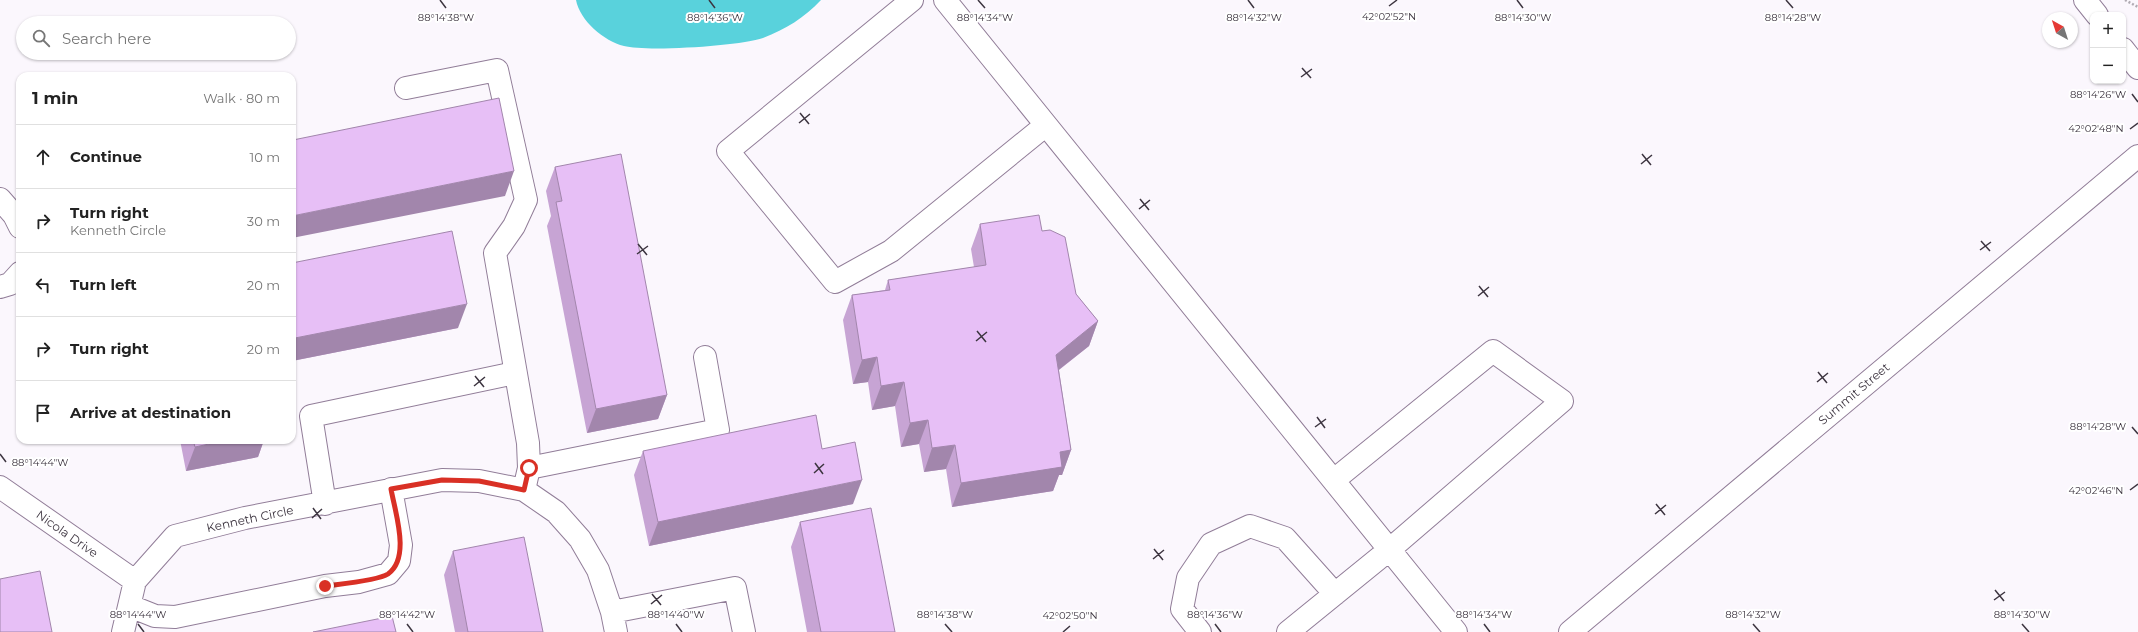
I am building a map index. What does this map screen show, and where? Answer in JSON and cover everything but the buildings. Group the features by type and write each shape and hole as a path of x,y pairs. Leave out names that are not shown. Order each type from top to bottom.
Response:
{"street":[{"path":"912,0 728,150 835,282 891,251 1046,125"},
{"path":"945,0 1456,632"},
{"path":"2085,0 2095,12"},
{"path":"2126,53 2138,68"},
{"path":"406,88 497,70 526,200 514,226 495,253 528,444 529,468 524,490"},
{"name":"Summit Street","path":"1570,632 2138,156"},
{"path":"0,199 16,219"},
{"path":"0,287 10,284 16,277"},
{"path":"1288,632 1390,550 1562,400 1493,351 1334,480"},
{"path":"529,468 718,430 705,357"},
{"path":"325,504 311,416 516,373"},
{"name":"Kenneth Circle","path":"135,581 175,536 245,518 325,504 391,489 442,480 479,481 524,490 556,512 580,539 598,570 614,622"},
{"name":"Nicola Drive","path":"0,487 135,581"},
{"path":"130,606 155,616 175,617 325,586 359,582 388,574 399,561 401,545 391,489"},
{"path":"1200,632 1182,609 1188,578 1211,544 1250,526 1285,538 1335,594"},
{"path":"123,632 135,581"},
{"path":"614,622 735,588 744,632"}],"path":[{"path":"2125,0 2138,7"}],"water":[{"path":"576,0 821,0 808,12 779,31 752,41 715,46 635,48 616,43 601,35 582,15"}],"route":[{"path":"325,586 359,582 388,574 399,561 401,545 391,489 442,480 479,481 524,490 529,468"}]}
